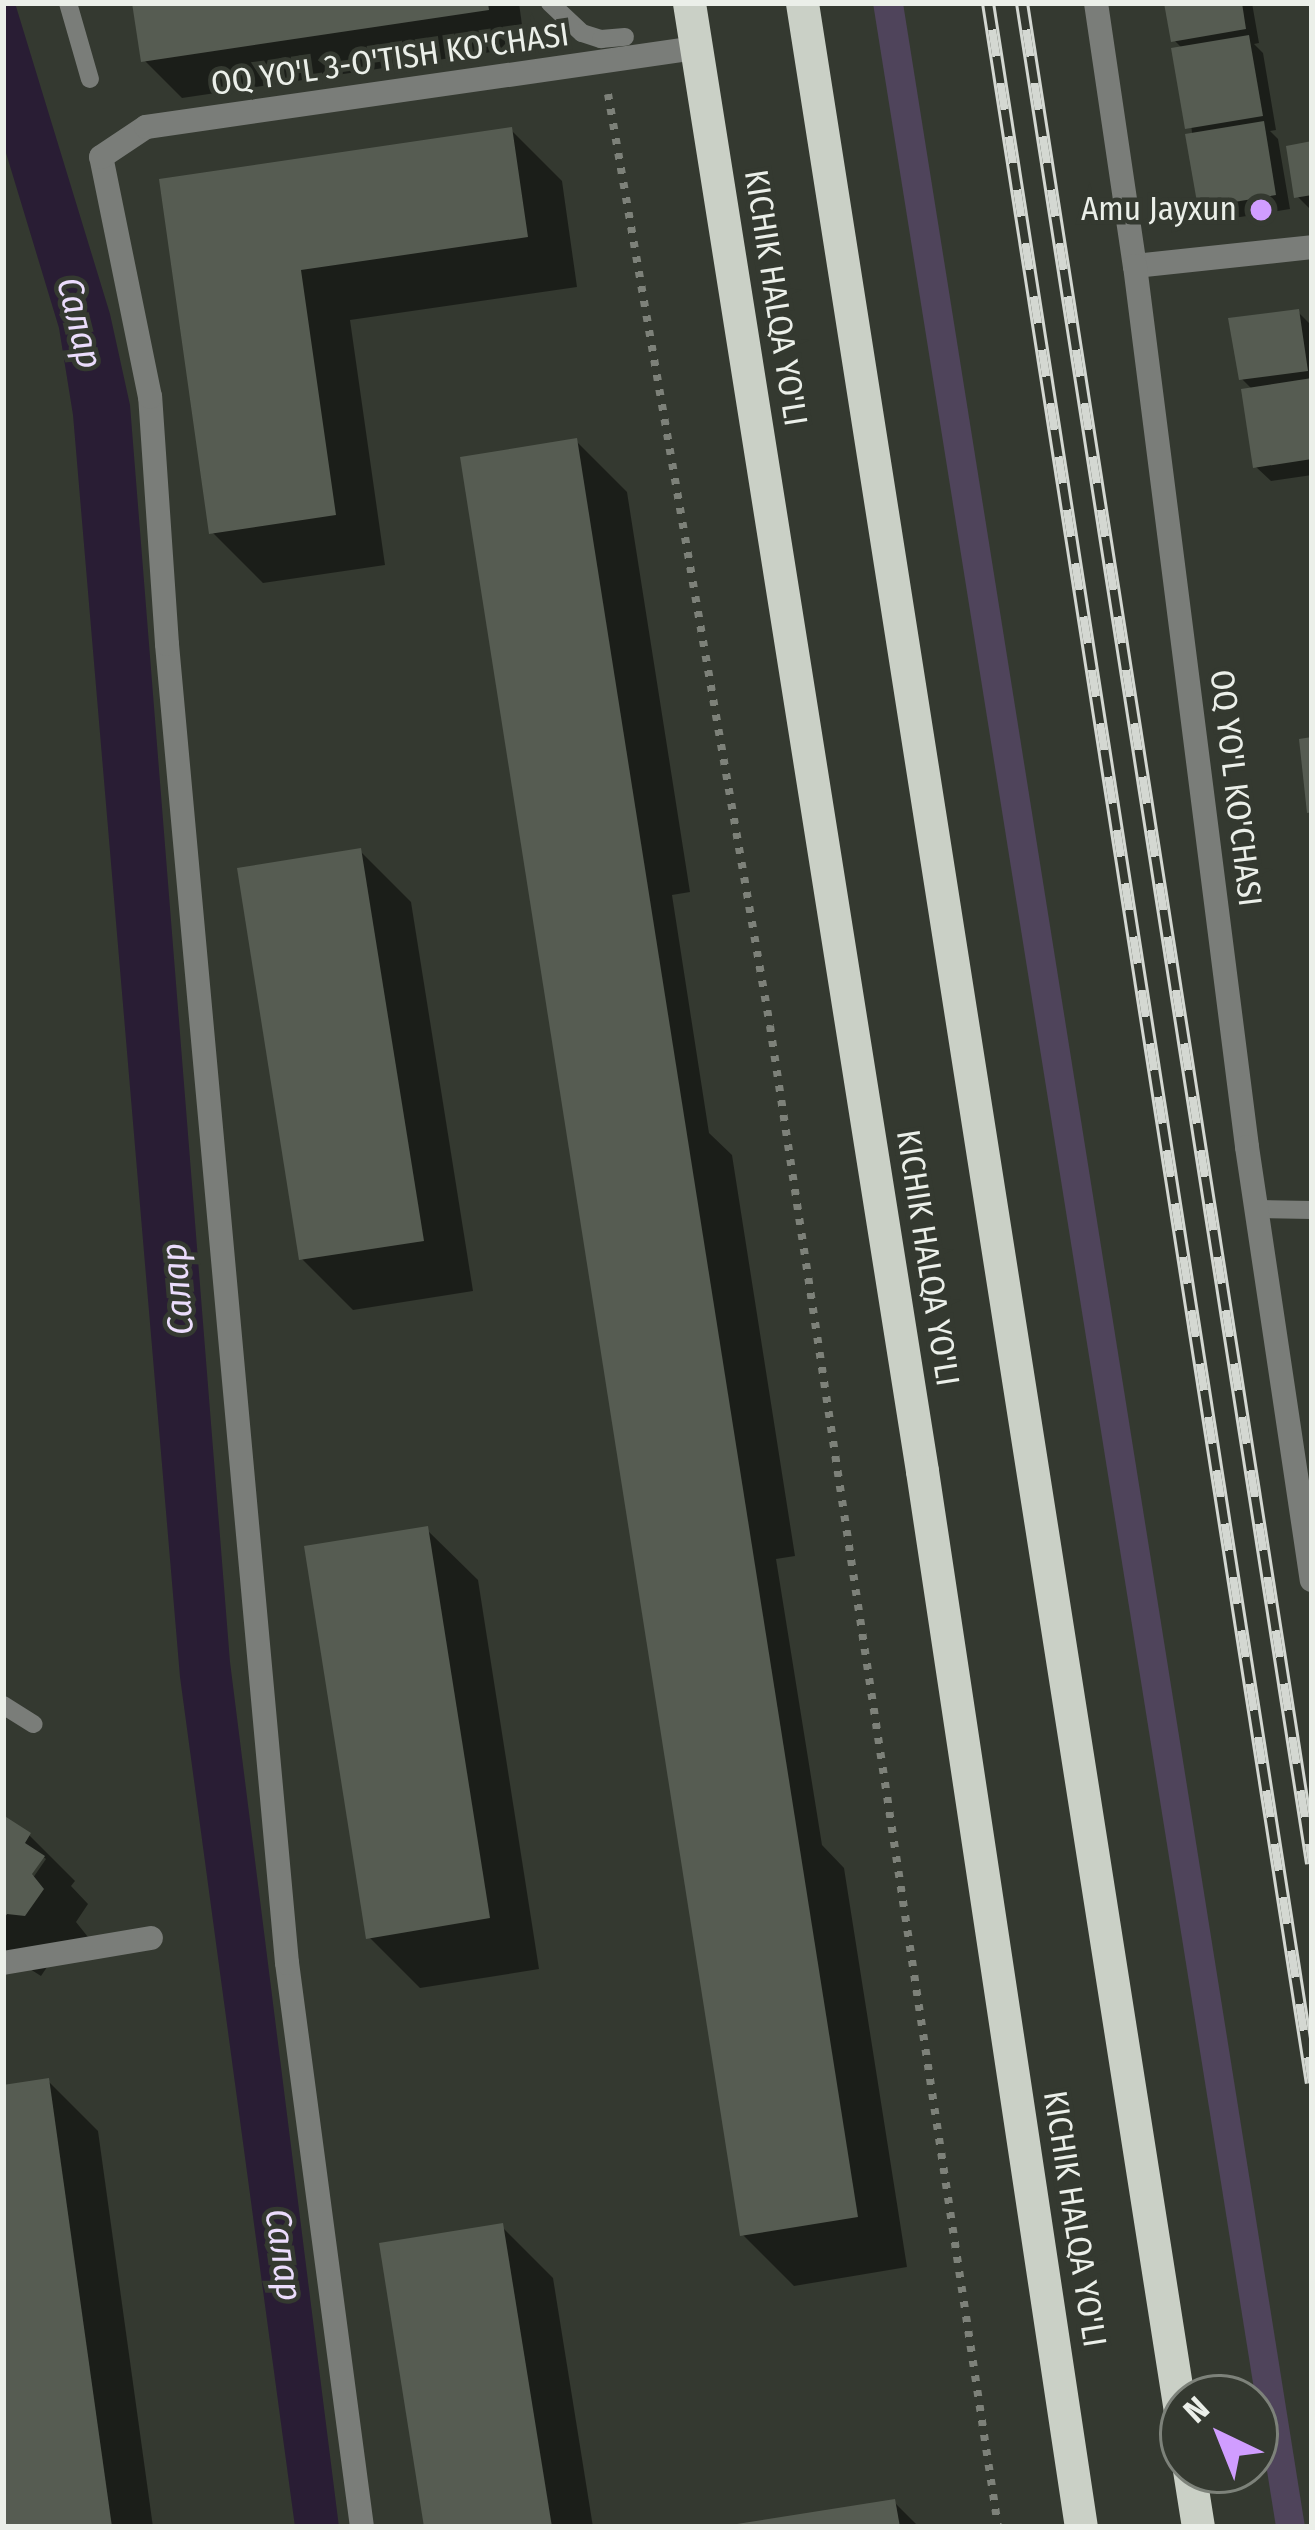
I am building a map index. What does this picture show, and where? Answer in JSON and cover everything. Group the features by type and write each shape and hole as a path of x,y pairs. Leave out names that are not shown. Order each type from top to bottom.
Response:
{"highway":[{"name":"KICHIK HALQA YO'LI","path":"688,3 914,1425 1081,2527"},
{"path":"802,3 1174,2374"},
{"path":"1193,2494 1198,2527"}],"street":[{"name":"OQ YO'L KO'CHASI","path":"1096,3 1136,266 1256,1209 1312,1580"},
{"name":"OQ YO'L 3-O'TISH KO'CHASI","path":"362,2527 285,1940 182,810 150,397 101,157 146,128 696,48"},
{"path":"1136,266 1312,247"},
{"path":"3,1963 151,1938"}],"lane":[{"path":"68,3 91,79"},
{"path":"550,3 582,33 602,39 626,37"},
{"path":"1256,1209 1312,1210"},
{"path":"3,1705 33,1724"}],"path":[{"path":"603,63 770,1026 998,2527"}],"shaded area":[{"path":"873,3 903,3 1305,2527 1276,2527 1271,2494 1279,2494 1279,2374 1252,2374"}],"water":[{"name":"Салар","path":"3,3 15,3 110,314 130,405 230,1662 339,2527 295,2527 180,1677 73,415 59,328 3,143"}],"building":[{"path":"132,3 488,3 489,10 141,62"},
{"path":"1164,3 1242,3 1246,29 1171,42"},
{"path":"1249,35 1263,116 1185,129 1171,48"},
{"path":"1264,121 1276,195 1198,208 1185,134"},
{"path":"512,127 528,237 301,270 336,515 209,534 159,179"},
{"path":"1312,141 1312,195 1294,198 1286,146"},
{"path":"1299,309 1308,371 1239,380 1228,318"},
{"path":"1312,378 1312,459 1253,468 1241,389"},
{"path":"577,438 858,2217 740,2236 460,457"},
{"path":"1312,737 1312,812 1307,813 1299,739"},
{"path":"361,848 424,1241 299,1260 237,868"},
{"path":"428,1526 490,1918 366,1939 304,1546"},
{"path":"3,1815 31,1833 25,1843 45,1856 32,1874 44,1889 25,1916 7,1914 3,1920"},
{"path":"49,2078 112,2527 3,2527 3,2085"},
{"path":"503,2223 552,2527 424,2527 379,2243"},
{"path":"895,2499 900,2527 737,2527 737,2524"}],"railway":[{"path":"988,3 1312,2083"},
{"path":"1022,3 1312,1864"}],"place":[{"name":"Amu Jayxun","path":"1261,210"}]}
